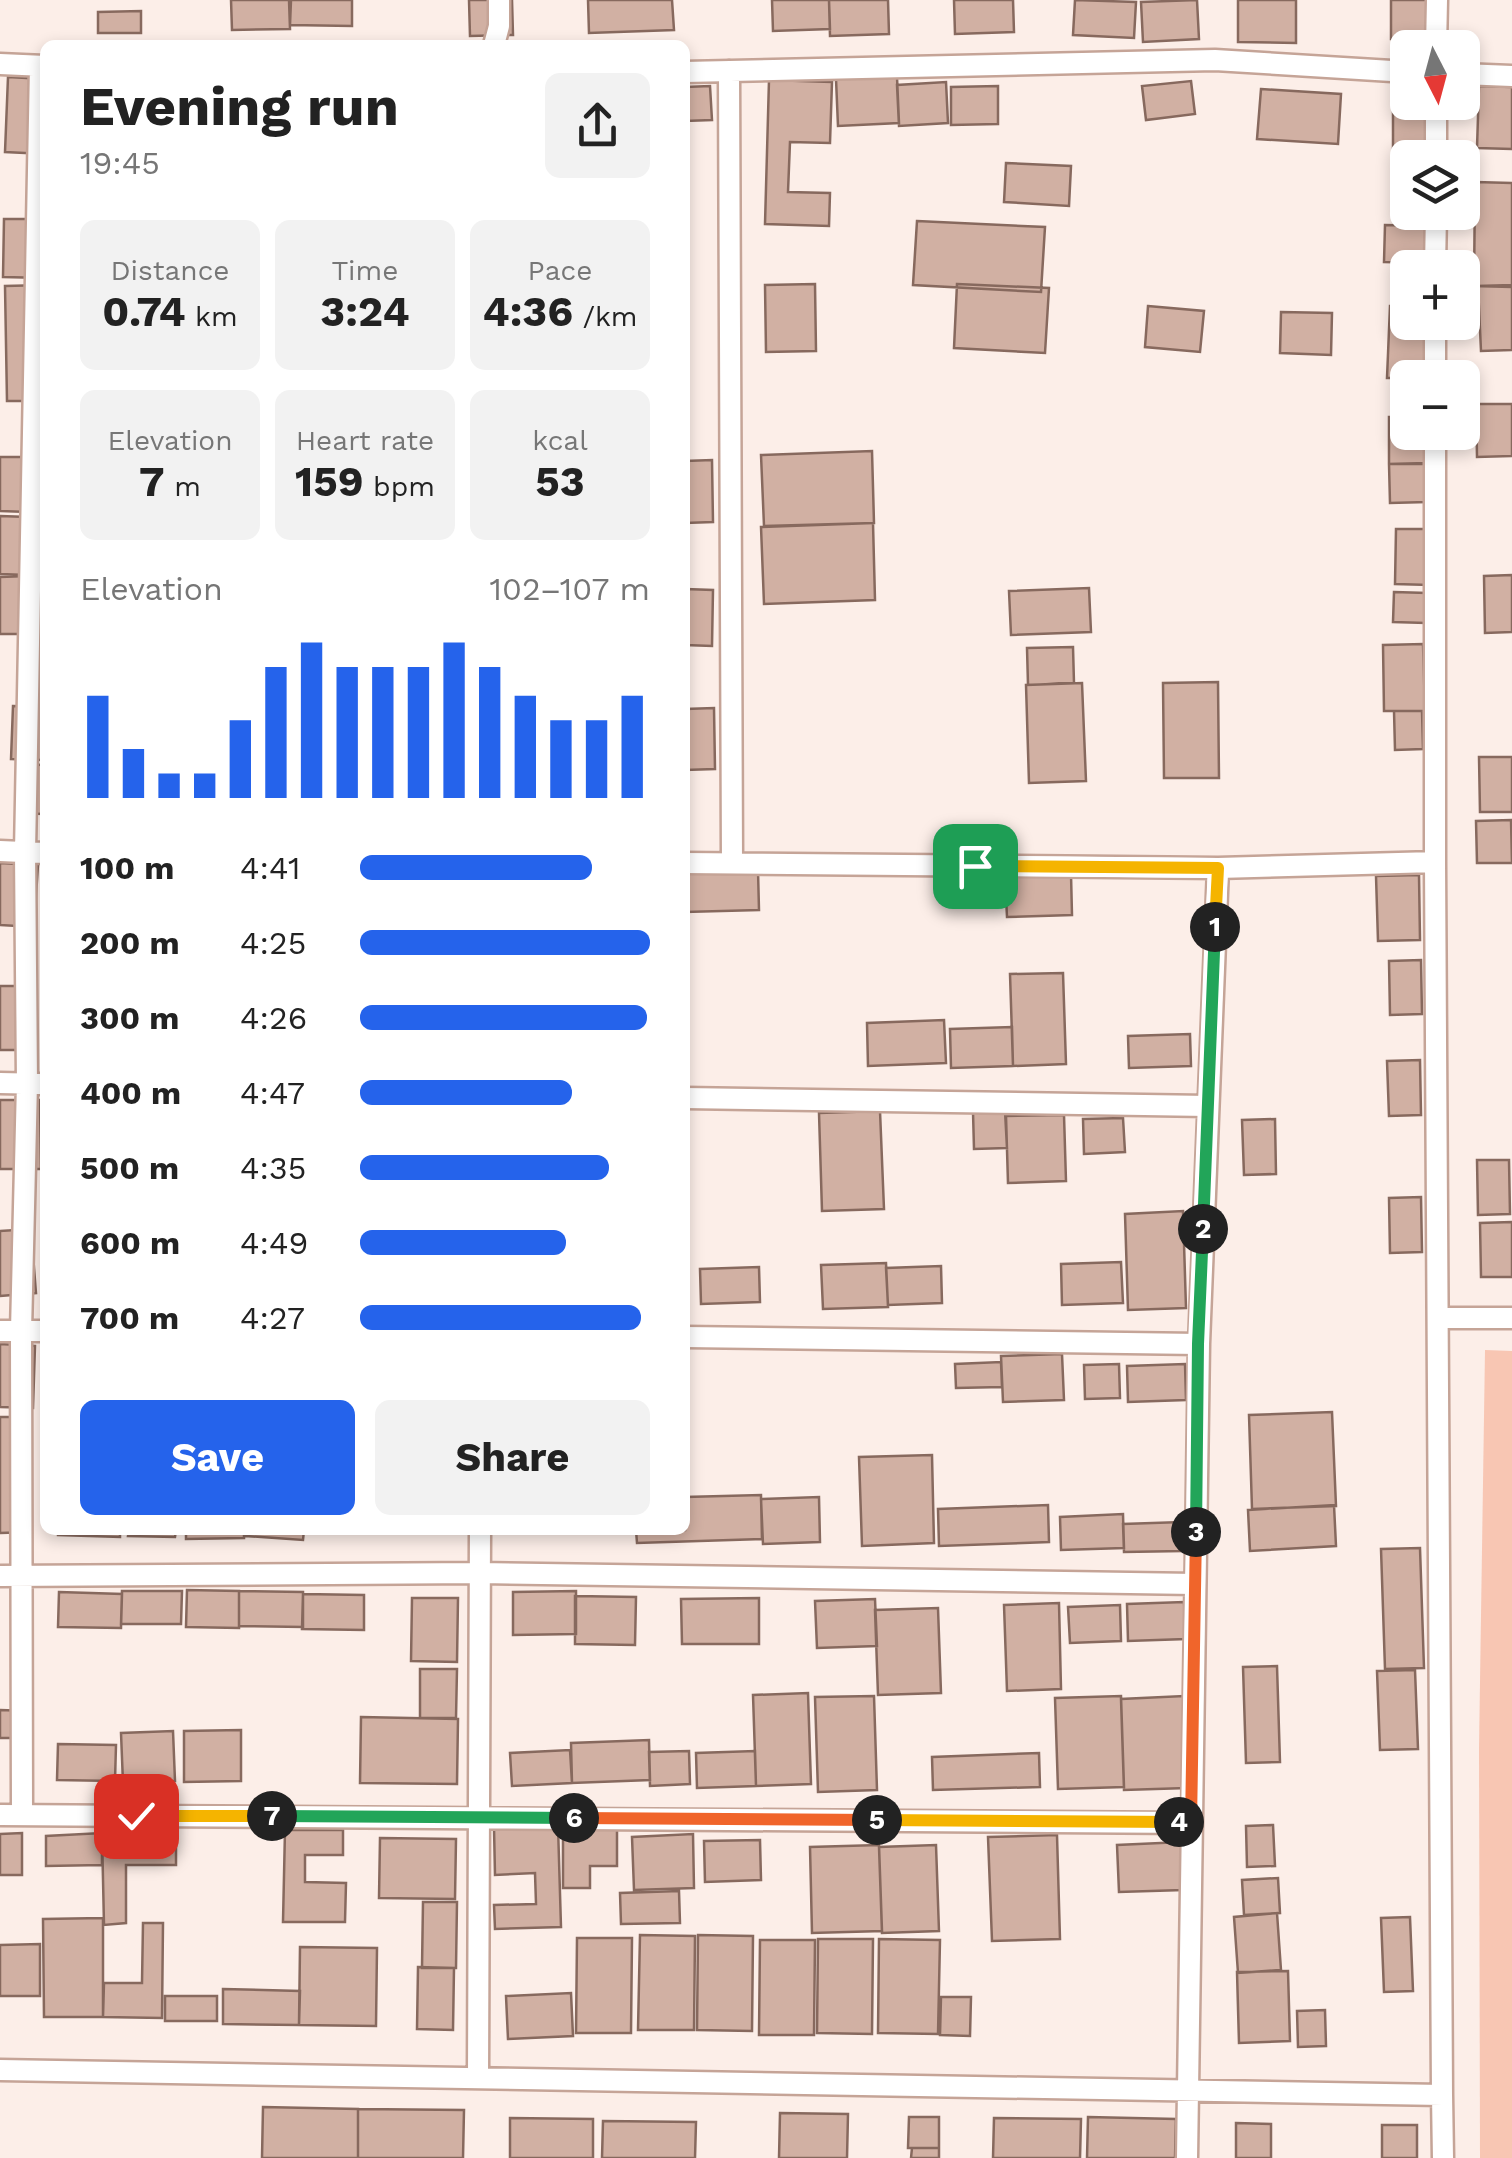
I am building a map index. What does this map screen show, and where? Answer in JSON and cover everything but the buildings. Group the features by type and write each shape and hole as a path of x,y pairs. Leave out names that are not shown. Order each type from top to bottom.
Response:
{"street":[{"path":"495,40 499,0"},
{"path":"1436,30 1437,0"},
{"path":"690,72 1214,60 1390,71"},
{"path":"0,64 40,66"},
{"path":"730,71 732,863"},
{"path":"1480,75 1512,76"},
{"path":"22,1815 23,1576 11,1331 36,1084 40,291"},
{"path":"1436,450 1442,2158"},
{"path":"0,852 35,852"},
{"path":"690,863 1218,868 1435,862"},
{"path":"1187,2158 1198,1344 1218,868"},
{"path":"0,1083 36,1084"},
{"path":"690,1098 1208,1106"},
{"path":"1438,1318 1512,1318"},
{"path":"11,1331 40,1332"},
{"path":"690,1337 1198,1344"},
{"path":"478,2078 480,1535"},
{"path":"0,1576 480,1573 1195,1584"},
{"path":"0,1815 1191,1822"},
{"path":"0,2070 1442,2096"}],"shaded area":[{"path":"1485,1350 1512,1351 1512,2158 1480,2158 1479,1749"}],"route":[{"path":"136,1816 1191,1822 1198,1344 1218,868 975,866"}]}
